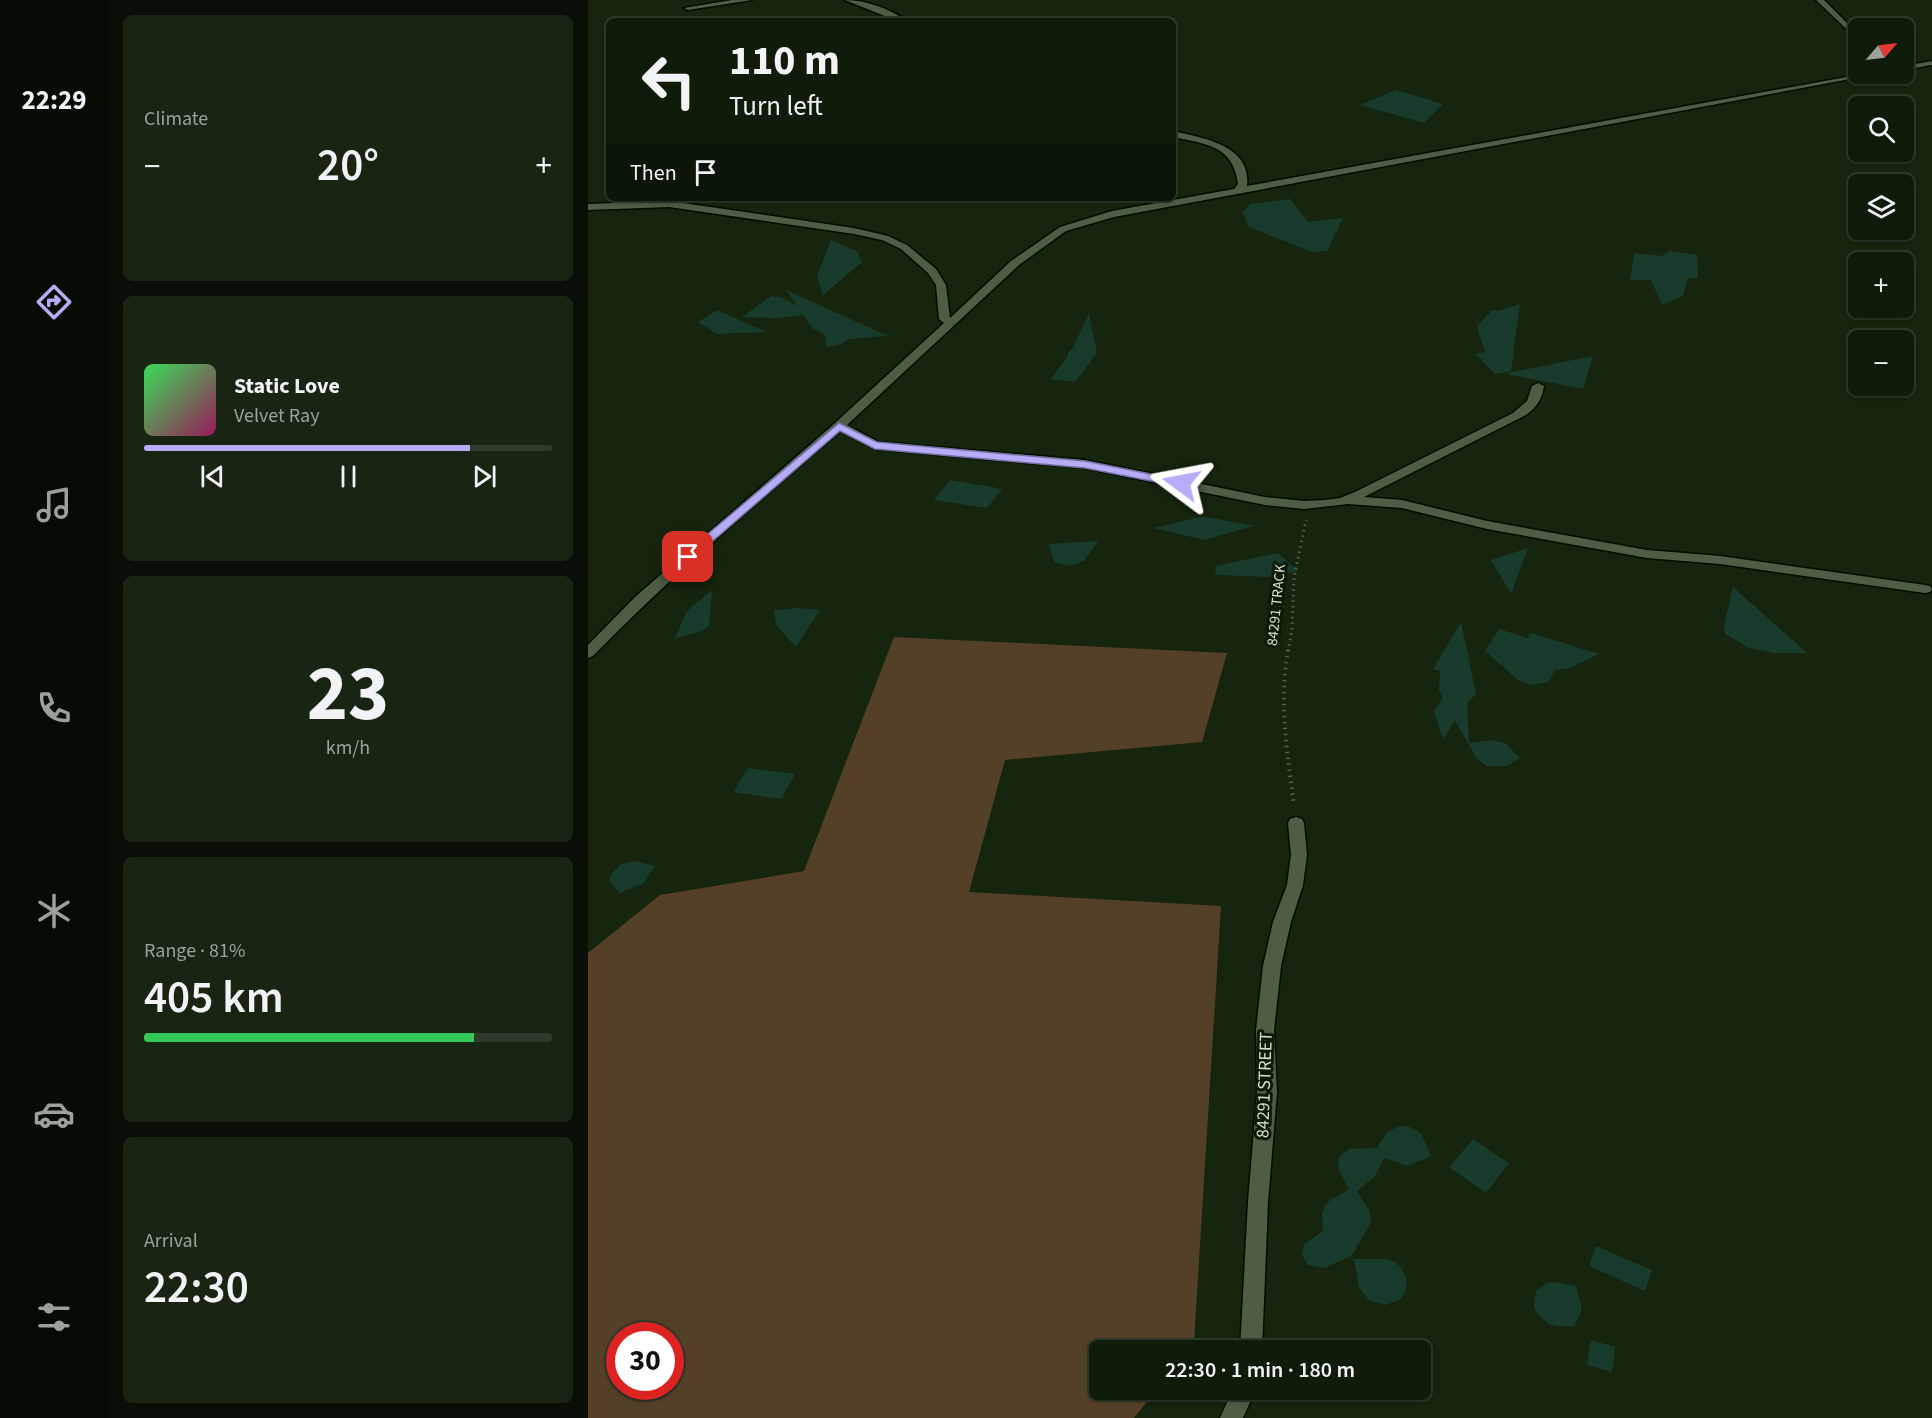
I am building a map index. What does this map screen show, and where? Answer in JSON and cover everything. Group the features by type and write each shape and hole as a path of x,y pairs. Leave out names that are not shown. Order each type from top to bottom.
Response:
{"street":[{"path":"688,8 748,0"},
{"path":"849,0 878,9 897,18"},
{"path":"1820,0 1848,28"},
{"path":"1914,66 1932,63"},
{"path":"588,653 640,600 839,426 1015,263 1063,229 1112,214 1848,78"},
{"path":"1176,135 1210,143 1233,154 1238,160 1243,178 1243,185 1237,191"},
{"path":"588,207 639,203 669,204 854,231 885,238 904,246 932,271 941,285 944,319 951,323"},
{"path":"1342,502 1381,485 1517,415 1536,400 1538,386"},
{"path":"839,426 875,446 1085,464 1164,479 1214,492 1304,505 1379,501 1402,504 1487,525 1594,545 1782,568 1924,589"},
{"name":"84291 STREET","path":"1251,1340 1258,1203 1267,1092 1265,1030 1272,966 1282,922 1295,885 1299,855 1296,823"},
{"path":"1231,1418 1240,1400"}],"path":[{"name":"84291 TRACK","path":"1296,823 1286,735 1286,663 1292,630 1294,577 1306,519 1304,505"}],"shaded area":[{"path":"894,637 1227,653 1202,742 1005,760 969,892 1221,906 1194,1340 1089,1340 1089,1400 1148,1400 1134,1418 588,1418 588,953 660,895 804,871"}],"building":[{"path":"1396,90 1443,104 1424,123 1360,105"},
{"path":"1290,199 1308,222 1343,218 1327,251 1312,252 1249,227 1243,212 1251,204"},
{"path":"831,240 857,251 862,262 823,295 817,276"},
{"path":"1670,251 1697,255 1698,278 1688,278 1683,296 1662,305 1651,280 1630,280 1634,253 1662,256"},
{"path":"786,290 888,336 849,339 841,344 826,347 825,335 812,328 803,315 777,318 742,317 771,296 781,297 797,306"},
{"path":"1520,304 1511,371 1495,374 1475,354 1485,352 1477,327 1492,310 1497,311"},
{"path":"717,310 767,332 717,334 698,322"},
{"path":"1089,313 1097,353 1075,382 1051,379 1073,348"},
{"path":"1593,356 1583,389 1507,374 1507,373"},
{"path":"950,480 1002,489 987,508 934,500"},
{"path":"1200,517 1254,526 1204,540 1154,528"},
{"path":"1098,541 1084,561 1070,566 1054,562 1049,544"},
{"path":"1528,548 1511,594 1491,560"},
{"path":"1278,553 1298,571 1274,577 1216,575 1215,566"},
{"path":"1733,587 1807,653 1774,653 1745,647 1725,634 1724,625"},
{"path":"712,590 709,626 699,632 675,638 687,611"},
{"path":"799,608 820,610 796,647 776,625 774,610"},
{"path":"1461,622 1476,694 1467,703 1469,743 1492,740 1505,743 1520,758 1506,766 1487,766 1477,759 1455,720 1443,740 1434,711 1443,698 1439,691 1440,671 1433,669"},
{"path":"1499,629 1528,638 1531,633 1599,654 1570,668 1555,670 1548,682 1530,685 1518,680 1485,651"},
{"path":"748,768 795,774 781,799 733,792"},
{"path":"635,861 655,866 644,883 620,893 609,881 612,873 621,864"},
{"path":"1400,1126 1408,1126 1421,1133 1431,1156 1408,1166 1384,1158 1375,1176 1357,1191 1371,1217 1370,1224 1352,1255 1325,1268 1308,1265 1302,1255 1304,1244 1323,1231 1322,1213 1330,1200 1349,1190 1338,1168 1339,1157 1349,1149 1377,1148 1387,1132"},
{"path":"1473,1139 1509,1163 1486,1193 1449,1167"},
{"path":"1596,1246 1652,1270 1645,1291 1589,1266"},
{"path":"1354,1259 1393,1261 1400,1266 1407,1279 1405,1293 1400,1299 1386,1305 1370,1301 1359,1288"},
{"path":"1555,1282 1576,1286 1581,1312 1574,1326 1549,1324 1537,1313 1534,1306 1536,1291 1547,1283"},
{"path":"1591,1340 1615,1347 1612,1372 1587,1365"}],"route":[{"path":"688,557 839,426 875,446 1085,464 1181,483"}]}
